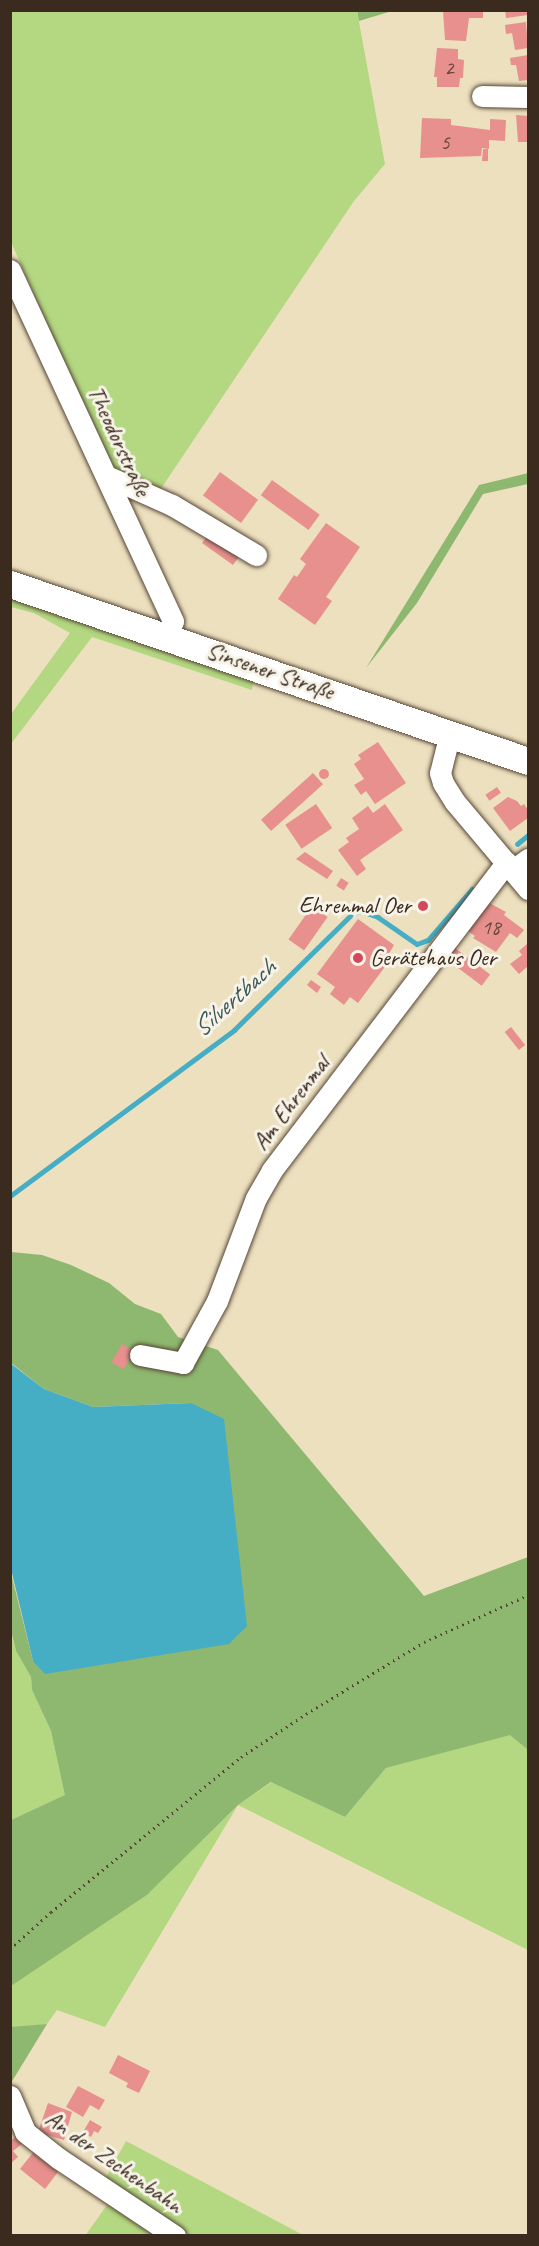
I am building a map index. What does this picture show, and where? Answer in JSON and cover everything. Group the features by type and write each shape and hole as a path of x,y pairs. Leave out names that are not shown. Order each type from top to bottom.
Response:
{"main road":[{"name":"Sinsener Straße","path":"10,584 528,761"}],"street":[{"path":"482,96 528,97"},
{"name":"Theodorstraße","path":"10,270 109,477 173,621 167,636"},
{"path":"109,477 172,505 256,555"},
{"path":"450,733 440,773 443,783 455,802 516,864 528,889"},
{"name":"Am Ehrenmal","path":"140,1355 183,1363 216,1301 256,1198 272,1170 516,864"},
{"name":"An der Zechenbahn","path":"10,2096 25,2132 58,2158 175,2235"}],"path":[{"path":"10,1949 241,1757 306,1714 424,1642 528,1595"}],"green space":[{"path":"357,10 392,10 392,11 359,21"},
{"path":"10,11 357,11 385,164 354,201 152,502 125,499 11,242"},
{"path":"528,473 528,484 483,494 417,603 366,668 479,485"},
{"path":"11,593 254,676 252,690 92,637 11,744 11,714 70,633 34,613 11,607"},
{"path":"11,1252 42,1255 71,1265 109,1283 135,1304 161,1314 178,1337 218,1350 424,1596 528,1557 528,1750 510,1735 386,1768 345,1817 271,1782 238,1805 147,1895 11,1986 11,1820 65,1795 51,1731 32,1690 31,1677 16,1651 11,1631 10,1569 33,1661 191,1403 93,1407 44,1389 11,1363"},
{"path":"10,1631 16,1651 31,1677 32,1690 51,1731 66,1795 11,1820"},
{"path":"510,1734 528,1750 528,1950 238,1805 272,1782 345,1817 386,1768"},
{"path":"238,1805 105,2027 57,2010 47,2024 11,2028 10,1986 147,1895"},
{"path":"47,2024 11,2083 11,2027"},
{"path":"126,2141 303,2235 182,2235 103,2183"},
{"path":"112,2198 167,2236 85,2236"}],"water":[{"path":"10,1363 44,1389 93,1407 191,1403 224,1419 247,1626 229,1644 45,1674 33,1661 11,1569"}],"building":[{"path":"483,10 483,18 469,18 466,41 445,40 443,11"},
{"path":"505,10 527,10 528,15 506,18"},
{"path":"526,22 528,48 515,50 512,33 506,34 505,25"},
{"path":"437,48 458,49 458,59 464,60 463,78 460,78 459,87 437,87 437,77 434,77"},
{"path":"528,55 528,80 519,81 516,65 511,65 510,58"},
{"path":"516,115 528,116 528,142 518,142"},
{"path":"422,118 451,119 451,125 490,130 490,119 506,120 505,141 489,140 489,149 482,148 481,156 420,158"},
{"path":"483,149 488,149 488,161 482,161"},
{"path":"220,472 258,500 241,523 203,495"},
{"path":"272,480 320,515 309,530 261,495"},
{"path":"326,523 360,547 326,597 332,601 315,625 278,599 294,575 297,577 306,564 300,559"},
{"path":"208,535 241,554 233,565 202,543"},
{"path":"378,742 406,783 375,804 366,791 361,795 354,785 364,779 354,764 361,759 358,755"},
{"path":"324,769 329,774 324,779 319,774"},
{"path":"313,773 323,784 271,831 261,820"},
{"path":"497,787 501,793 489,801 485,795"},
{"path":"508,797 517,801 521,806 524,804 528,810 528,818 510,831 493,808"},
{"path":"316,804 332,828 302,849 285,825"},
{"path":"385,804 403,830 360,860 366,869 357,876 338,850 349,842 346,838 359,829 352,818 368,806 373,813"},
{"path":"305,852 333,871 327,879 296,859"},
{"path":"341,878 349,883 344,890 336,886"},
{"path":"486,901 506,912 504,915 524,930 517,938 510,933 496,952 473,938 475,936 465,929"},
{"path":"312,906 328,917 304,950 288,940"},
{"name":"Gerätehaus Oer","path":"358,919 394,945 384,962 387,964 358,1003 350,997 344,1005 330,994 335,987 317,974"},
{"path":"528,943 528,966 519,974 510,964 522,955 519,951"},
{"path":"451,945 490,974 482,986 443,956"},
{"path":"311,980 321,987 317,993 307,985"},
{"path":"511,1027 525,1045 519,1050 505,1032"},
{"path":"122,1344 134,1351 124,1369 112,1362"},
{"path":"118,2055 150,2071 139,2093 126,2087 128,2083 109,2073"},
{"path":"78,2086 105,2100 99,2110 90,2105 83,2117 66,2107"},
{"path":"48,2103 72,2112 64,2140 40,2133 39,2129"},
{"path":"90,2120 102,2127 98,2133 94,2131 91,2137 83,2132"},
{"path":"16,2137 22,2144 13,2151 18,2157 10,2164 10,2141"},
{"path":"35,2150 41,2155 39,2157 58,2172 45,2189 20,2169"}],"waterway":[{"name":"Silvertbach","path":"517,844 528,835"},
{"name":"Silvertbach","path":"10,1196 234,1030 353,913 361,911 378,917 417,944 428,940 472,889"}],"place":[{"name":"Ehrenmal Oer","path":"423,906"},
{"name":"Gerätehaus Oer","path":"358,958"}]}
